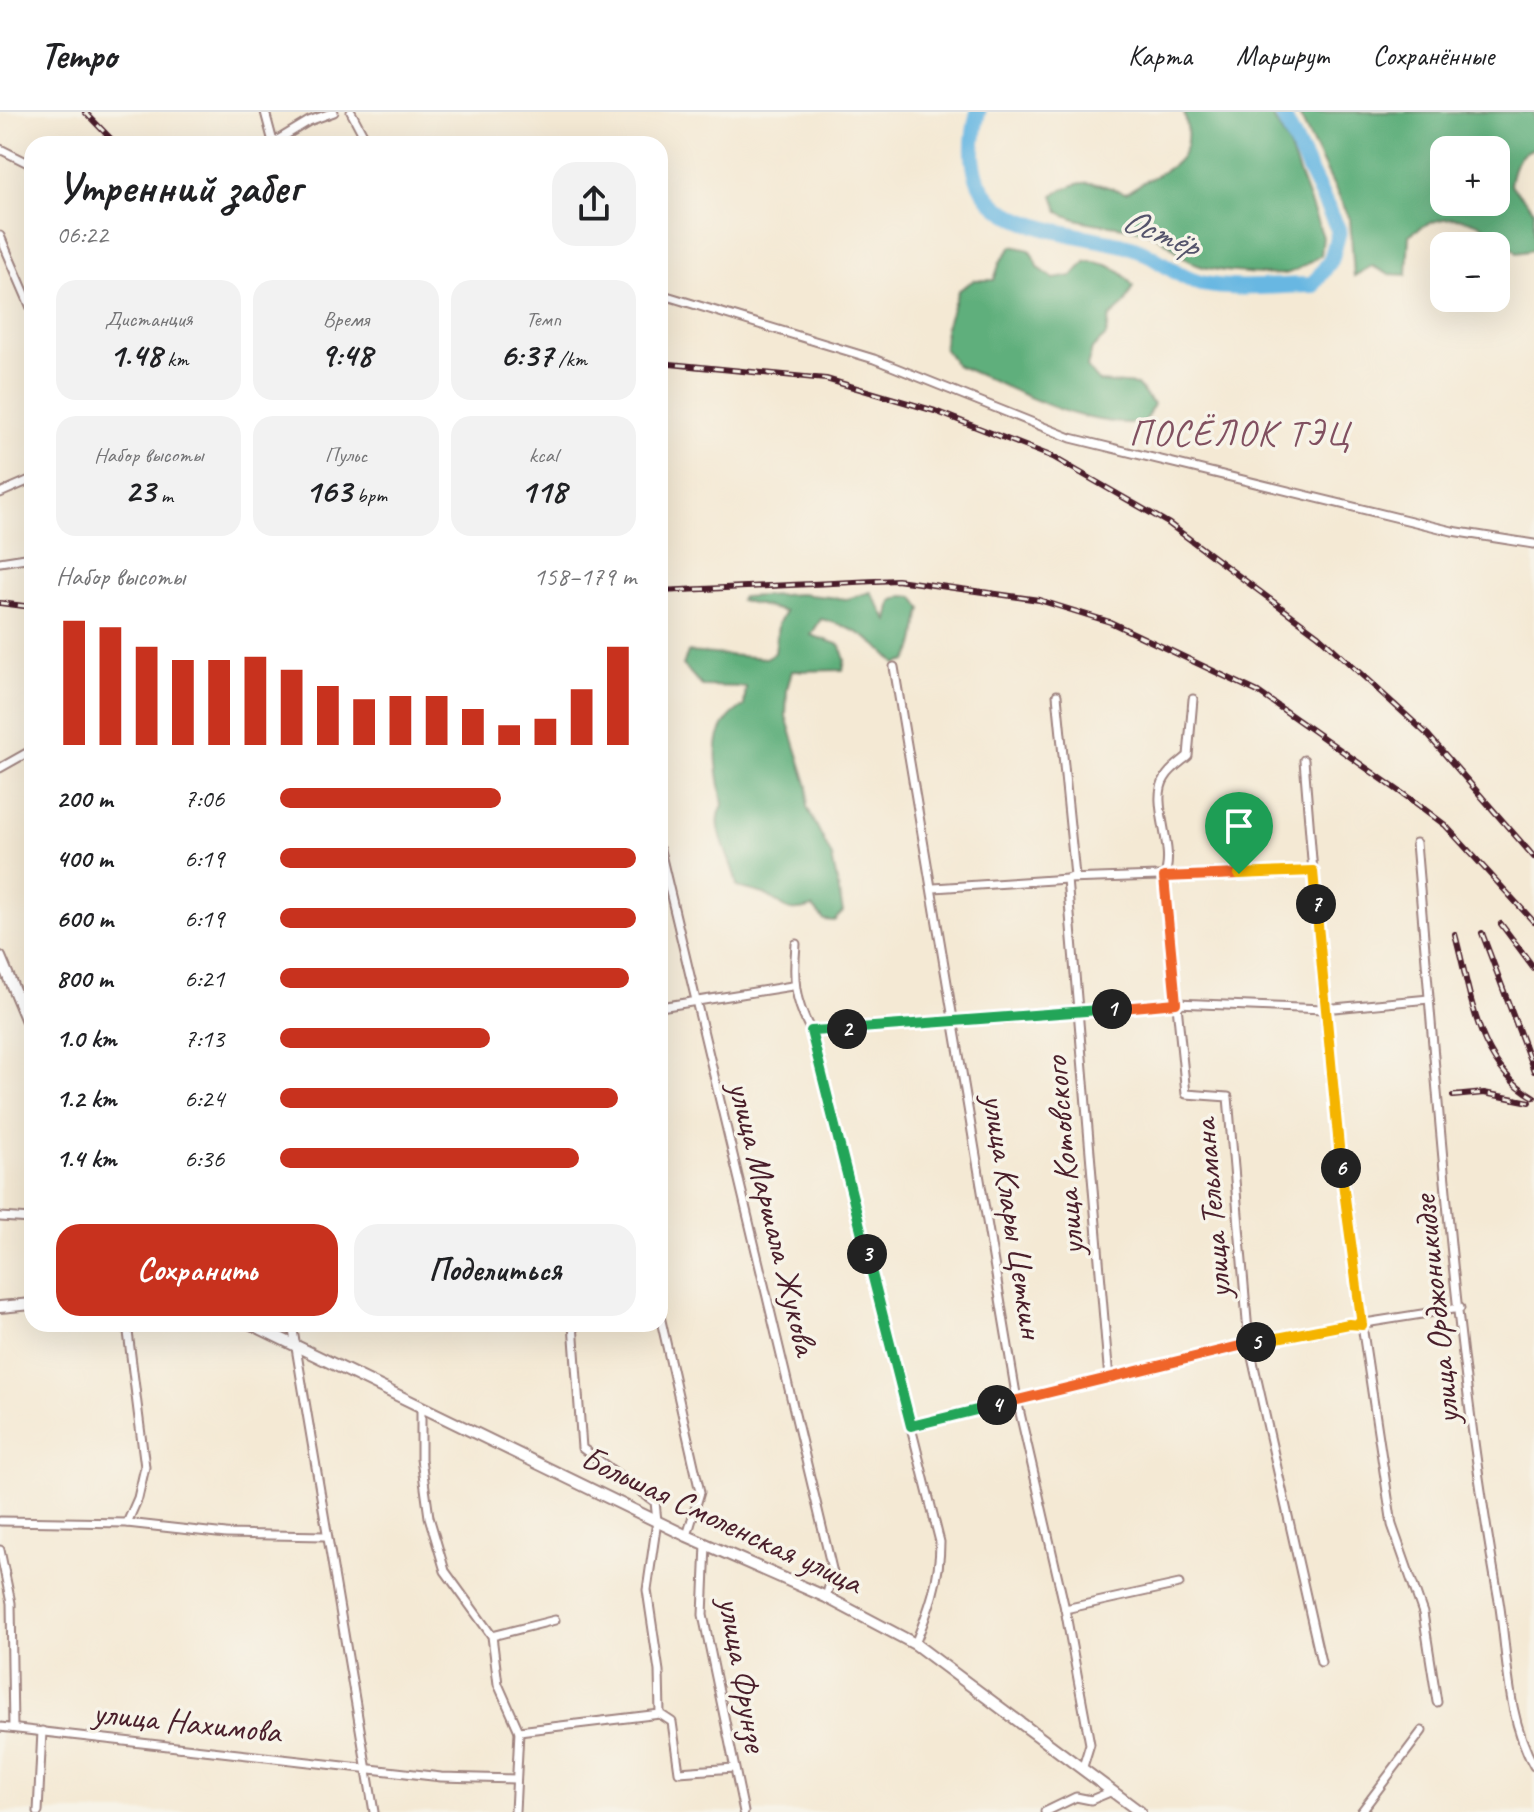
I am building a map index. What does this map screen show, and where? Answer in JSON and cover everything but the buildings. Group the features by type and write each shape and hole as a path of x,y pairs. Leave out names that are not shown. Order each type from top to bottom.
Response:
{"main road":[{"path":"0,957 24,1014"},
{"path":"0,1307 24,1305"},
{"name":"Большая Смоленская улица","path":"266,1332 687,1536 826,1597 915,1644 1140,1812"}],"street":[{"path":"265,112 270,136"},
{"path":"286,136 334,112"},
{"path":"351,112 364,136"},
{"path":"0,149 24,161"},
{"path":"0,236 24,292"},
{"path":"668,296 874,359 1071,438 1452,531 1534,544"},
{"path":"0,493 24,482"},
{"path":"0,562 24,558"},
{"name":"улица Клары Цеткин","path":"894,667 934,888 1017,1400 1065,1609 1090,1744 1082,1770"},
{"name":"улица Котовского","path":"1057,695 1075,876 1067,879 1075,1013 1109,1379"},
{"name":"улица Тельмана","path":"1193,699 1188,756 1163,779 1160,799 1167,843 1164,877 1186,1094 1228,1097 1249,1344 1321,1662"},
{"path":"0,768 24,754"},
{"path":"1304,760 1324,1009 1362,1325 1392,1525 1423,1613 1437,1702"},
{"name":"улица Орджоникидзе","path":"1416,843 1429,999 1482,1502 1511,1697 1522,1745 1534,1766"},
{"path":"934,888 1067,879 1313,871"},
{"name":"улица Маршала Жукова","path":"668,885 833,1573 826,1597"},
{"path":"796,944 792,986 798,1009 811,1031 940,1542 934,1596 915,1644"},
{"path":"668,1006 792,986"},
{"path":"811,1031 1176,1003 1324,1009 1429,999"},
{"path":"0,1217 24,1218"},
{"path":"911,1426 1249,1344 1349,1324 1362,1325 1460,1308"},
{"path":"127,1523 138,1498 145,1467 128,1332"},
{"path":"294,1332 325,1536 369,1768 374,1812"},
{"path":"574,1332 582,1448 655,1502 657,1521 647,1590 659,1671 660,1714"},
{"path":"664,1332 700,1492 687,1536"},
{"path":"421,1407 421,1459 433,1531 445,1571 492,1636 498,1684 519,1731 515,1812"},
{"path":"0,1521 127,1523 226,1534 325,1536"},
{"name":"улица Фрунзе","path":"706,1544 703,1615 744,1812"},
{"path":"0,1550 11,1603 13,1728"},
{"path":"1065,1609 1179,1584"},
{"path":"492,1636 555,1620"},
{"path":"519,1731 660,1714 672,1722 679,1772 734,1768"},
{"name":"улица Нахимова","path":"0,1727 441,1777 515,1779"},
{"path":"38,1812 42,1731"},
{"path":"1361,1812 1422,1731"},
{"path":"1045,1812 1076,1797 1091,1800 1110,1792"}],"green space":[{"path":"1184,112 1270,112 1288,144 1323,237 1321,255 1288,273 1256,274 1213,269 1189,261 1162,239 1149,233 1082,220 1059,212 1053,195 1073,185 1097,184 1126,193 1174,164 1186,145"},
{"path":"1302,112 1534,112 1534,148 1516,162 1510,184 1534,210 1534,250 1517,253 1510,247 1510,232 1493,232 1466,220 1438,220 1409,235 1407,275 1388,274 1372,266 1354,276 1350,219 1300,117"},
{"path":"1012,246 1030,250 1039,268 1054,279 1073,276 1086,261 1113,268 1133,286 1125,304 1110,317 1106,336 1092,349 1087,367 1099,382 1137,385 1153,404 1145,422 1121,423 1073,414 956,365 944,348 945,329 958,291 974,280 994,280 1000,262"},
{"path":"871,592 888,621 892,601 903,596 914,597 922,609 914,647 907,661 896,664 863,636 821,619 811,635 840,645 845,660 843,670 792,671 787,689 786,716 808,787 807,807 832,857 843,912 834,921 824,920 813,907 790,910 764,894 737,887 720,835 719,815 723,805 717,750 723,726 731,715 744,706 746,687 702,686 683,665 688,652 766,658 775,653 778,624 785,612 740,600 742,597 800,594 847,599"}],"waterway":[{"name":"Остёр","path":"978,112 973,151 978,179 991,201 1011,215 1037,226 1127,246 1204,284 1234,287 1313,285 1331,260 1339,231 1281,112"}],"railway":[{"path":"85,112 108,136"},
{"path":"668,364 826,379 935,411 1053,457 1168,523 1318,635 1428,735 1534,857"},
{"path":"668,591 897,580 1039,600 1110,622 1258,692 1416,803 1445,825 1534,922"},
{"path":"0,603 24,606"},
{"path":"1501,924 1534,968"},
{"path":"1482,933 1534,1071"},
{"path":"1455,934 1472,1003 1488,1047 1499,1066 1534,1097"},
{"path":"1453,1096 1484,1093 1530,1102"}],"district":[{"name":"ПОСЁЛОК ТЭЦ","path":"1240,432"}],"route":[{"path":"1313,871 1336,1126 1362,1325 1349,1324 1276,1337 911,1426 811,1031 1176,1003 1164,877 1239,874 1313,871"}]}
